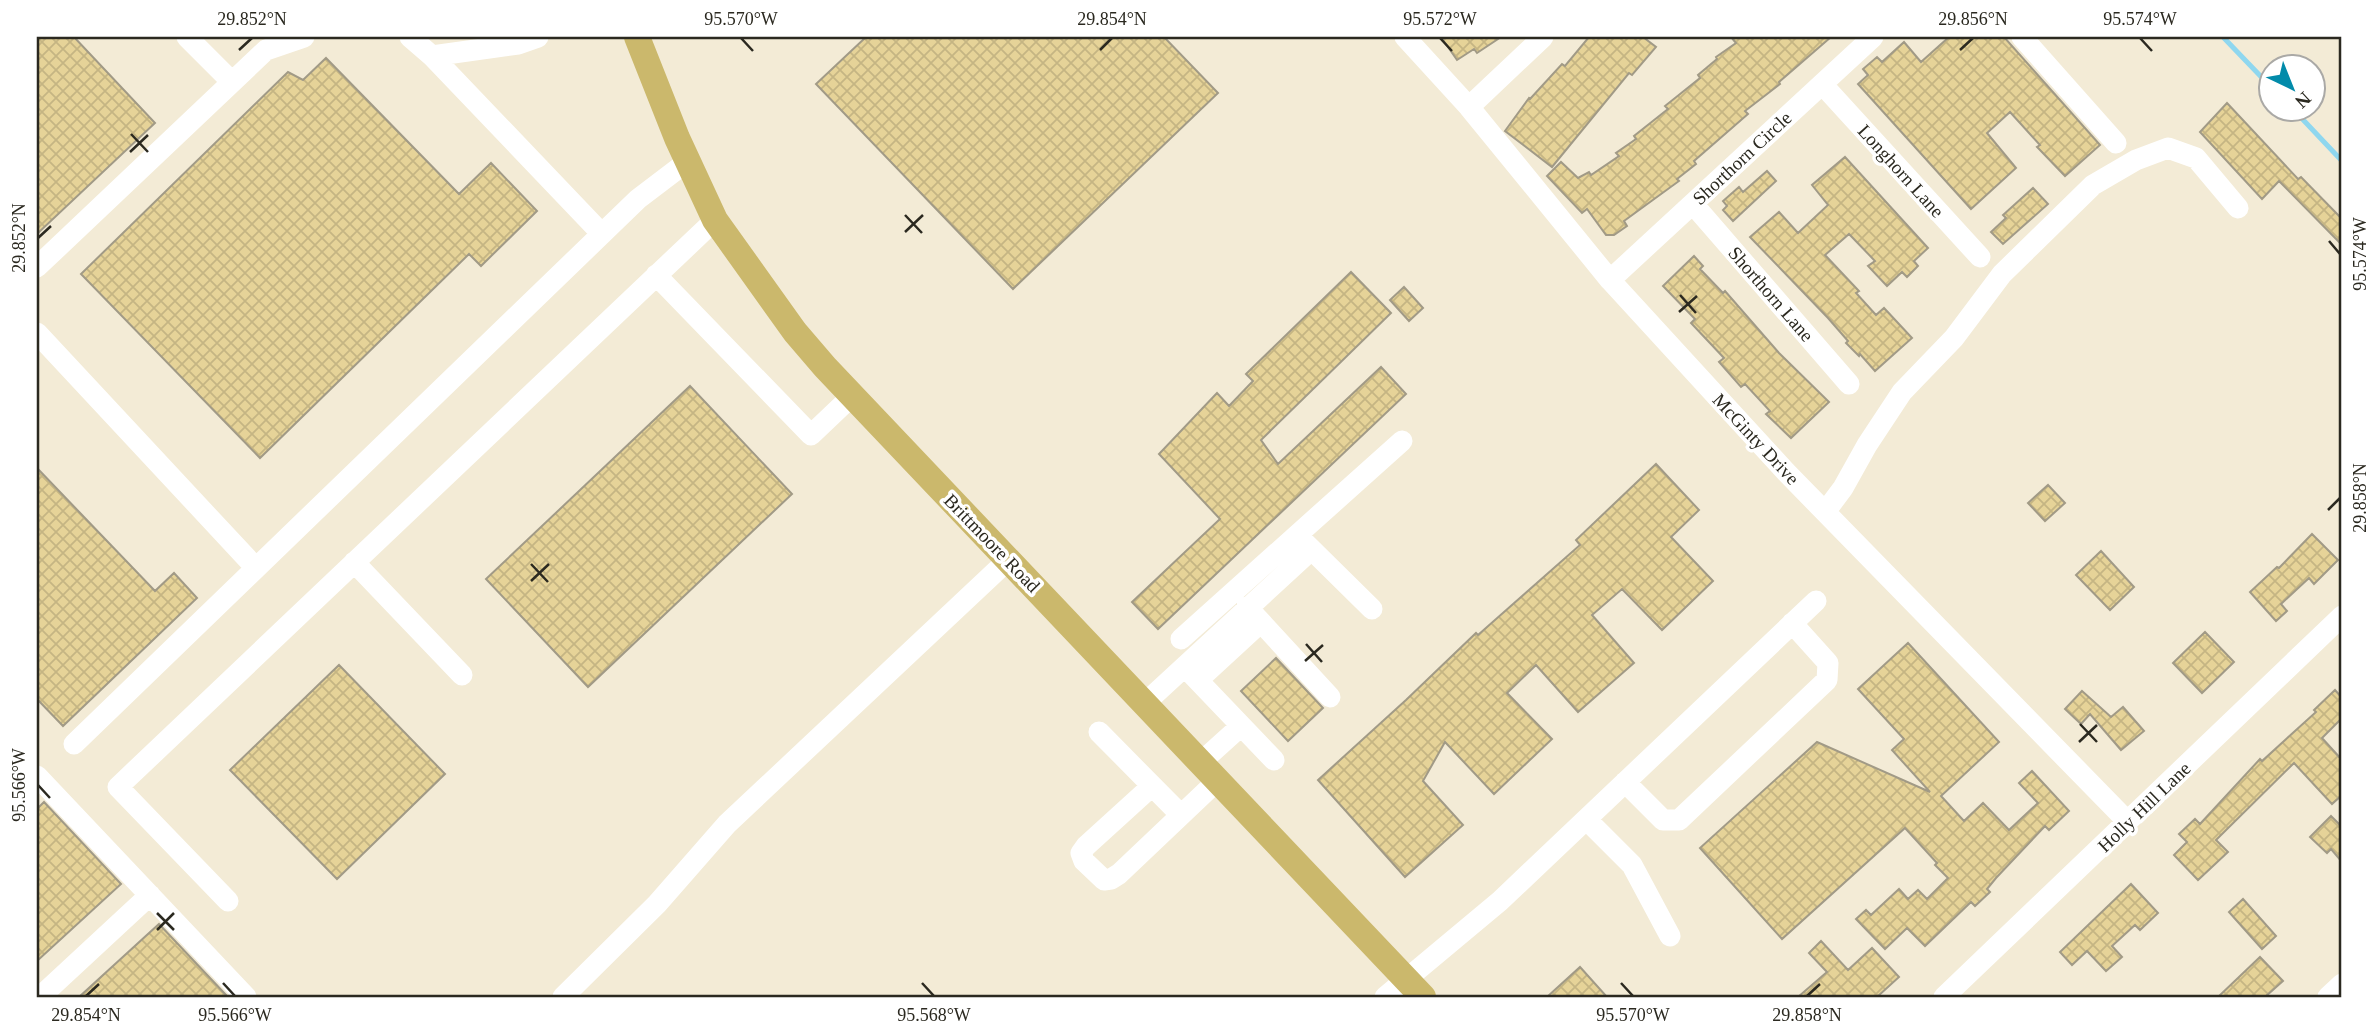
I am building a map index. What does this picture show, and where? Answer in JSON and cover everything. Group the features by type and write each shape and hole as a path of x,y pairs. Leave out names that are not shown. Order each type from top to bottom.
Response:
{"main road":[{"name":"Brittmoore Road","path":"637,37 715,220 796,332 852,396 1414,988"}],"street":[{"path":"187,37 232,82"},
{"path":"37,267 266,50 304,37"},
{"path":"410,37 432,56 602,233"},
{"path":"432,56 518,44 538,37"},
{"name":"McGinty Drive","path":"1405,37 1469,107 1611,280 1825,512 2129,822"},
{"path":"1469,107 1543,37"},
{"name":"Shorthorn Circle","path":"1611,280 1873,37"},
{"path":"2022,37 2116,143"},
{"name":"Longhorn Lane","path":"1822,84 1979,257"},
{"path":"1825,512 1843,488 1867,444 1902,392 1954,338 2002,274 2093,185 2136,160 2168,148 2196,158 2238,208"},
{"path":"74,744 602,233 638,199 688,161"},
{"name":"Shorthorn Lane","path":"1693,204 1849,384"},
{"path":"228,901 118,787 715,220"},
{"path":"656,275 811,435 852,396"},
{"path":"37,333 256,568"},
{"path":"1181,639 1304,543 1402,441"},
{"path":"1304,543 1372,609"},
{"path":"1144,704 1191,673 1254,615 1304,543"},
{"path":"564,997 657,904 727,824 1008,559"},
{"path":"355,562 462,675"},
{"path":"1385,997 1414,988 1500,901 1815,601"},
{"path":"1254,615 1330,697"},
{"name":"Holly Hill Lane","path":"1944,997 2342,615"},
{"path":"1625,782 1663,820 1679,820 1827,680 1828,663 1793,623"},
{"path":"1191,673 1273,760"},
{"path":"1152,786 1081,853 1084,861 1104,880 1111,879 1181,815 1241,726"},
{"path":"1099,732 1181,815"},
{"path":"37,776 246,997"},
{"path":"1587,820 1632,865 1670,936"},
{"path":"40,997 150,895"},
{"path":"2328,997 2342,984"}],"building":[{"path":"37,37 74,37 155,123 37,234"},
{"path":"866,37 1164,37 1218,93 1013,289 816,84"},
{"path":"1441,37 1501,37 1477,53 1474,49 1457,60"},
{"path":"1589,37 1643,37 1656,47 1632,75 1629,73 1552,167 1505,131 1529,98 1562,64 1565,66"},
{"path":"1731,37 1831,37 1779,82 1780,84 1745,111 1748,114 1694,161 1696,164 1677,179 1679,181 1624,221 1627,226 1614,235 1606,235 1587,209 1582,213 1547,176 1561,162 1578,178 1589,172 1591,175 1619,156 1616,153 1636,139 1634,136 1668,109 1665,106 1700,78 1698,75 1717,59 1716,57 1736,43"},
{"path":"1949,37 2004,37 2100,145 2065,176 2037,147 2040,145 2010,112 1987,133 2016,168 1971,209 1858,84 1868,75 1863,69 1877,57 1882,62 1904,42 1921,62"},
{"path":"326,58 459,194 491,163 537,211 481,266 469,254 260,458 81,274 288,72 303,80"},
{"path":"2227,103 2298,179 2301,177 2342,219 2342,245 2279,181 2262,199 2200,132"},
{"path":"1845,157 1928,248 1914,261 1918,266 1907,277 1902,272 1887,286 1868,266 1875,261 1849,234 1825,255 1859,291 1856,293 1876,315 1884,308 1912,338 1875,371 1846,343 1848,341 1828,318 1750,237 1779,212 1798,233 1828,205 1812,185"},
{"path":"1767,171 1776,181 1733,221 1723,210 1727,206 1723,201 1739,187 1743,192"},
{"path":"2033,188 2048,204 2003,244 1991,232 2006,218 2003,215"},
{"path":"1694,256 1703,266 1700,269 1723,293 1725,291 1779,353 1829,402 1791,438 1766,414 1770,411 1745,384 1741,387 1719,362 1724,358 1691,323 1695,319 1663,286"},
{"path":"1351,272 1391,313 1261,440 1278,464 1381,367 1406,394 1158,629 1132,602 1220,519 1159,454 1217,393 1229,406 1253,381 1246,374"},
{"path":"1404,287 1423,308 1409,321 1390,300"},
{"path":"690,386 792,494 588,687 486,579"},
{"path":"1656,464 1699,510 1671,537 1713,581 1662,630 1622,589 1592,615 1634,663 1578,712 1536,665 1507,693 1552,739 1494,794 1445,742 1423,781 1463,825 1405,877 1318,780 1476,633 1478,635 1580,545 1576,540"},
{"path":"37,468 155,591 174,573 197,598 63,726 37,699"},
{"path":"2048,485 2065,503 2045,521 2028,503"},
{"path":"2312,534 2338,560 2314,584 2309,578 2281,604 2287,611 2276,621 2250,592 2279,568"},
{"path":"2101,551 2134,587 2110,610 2076,575"},
{"path":"2205,632 2234,662 2202,693 2173,663"},
{"path":"1908,643 1999,742 1941,796 1964,821 1983,803 2009,830 2038,803 2019,783 2032,771 2069,811 2049,830 2045,826 1996,878 1987,889 1990,892 1975,906 1971,902 1925,946 1907,928 1885,949 1856,919 1866,910 1871,915 1899,889 1908,899 1918,890 1927,899 1948,878 1905,828 1782,939 1700,848 1817,742 1930,792 1892,750 1904,739 1858,689"},
{"path":"1276,658 1323,708 1288,741 1241,691"},
{"path":"339,665 445,774 337,879 230,770"},
{"path":"2335,690 2342,698 2342,718 2322,738 2342,760 2342,795 2332,804 2294,763 2216,840 2228,852 2198,880 2174,855 2187,842 2179,834 2195,819 2200,824 2260,759 2262,761 2316,712 2314,710"},
{"path":"2082,691 2111,717 2123,707 2144,731 2121,750 2090,714 2081,724 2065,709"},
{"path":"44,802 121,884 37,961 37,809"},
{"path":"2331,816 2342,827 2342,862 2331,849 2327,853 2310,837"},
{"path":"2131,884 2158,913 2140,930 2135,925 2112,946 2122,957 2106,971 2087,951 2072,965 2060,952"},
{"path":"2243,899 2276,936 2262,949 2229,912"},
{"path":"159,924 228,997 79,997"},
{"path":"1821,941 1848,970 1872,948 1899,977 1877,997 1798,997 1827,972 1809,953"},
{"path":"2260,957 2283,981 2265,997 2218,997"},
{"path":"1580,967 1607,997 1547,997"}],"waterway":[{"path":"2223,37 2256,71"},
{"path":"2305,122 2342,161"}]}
